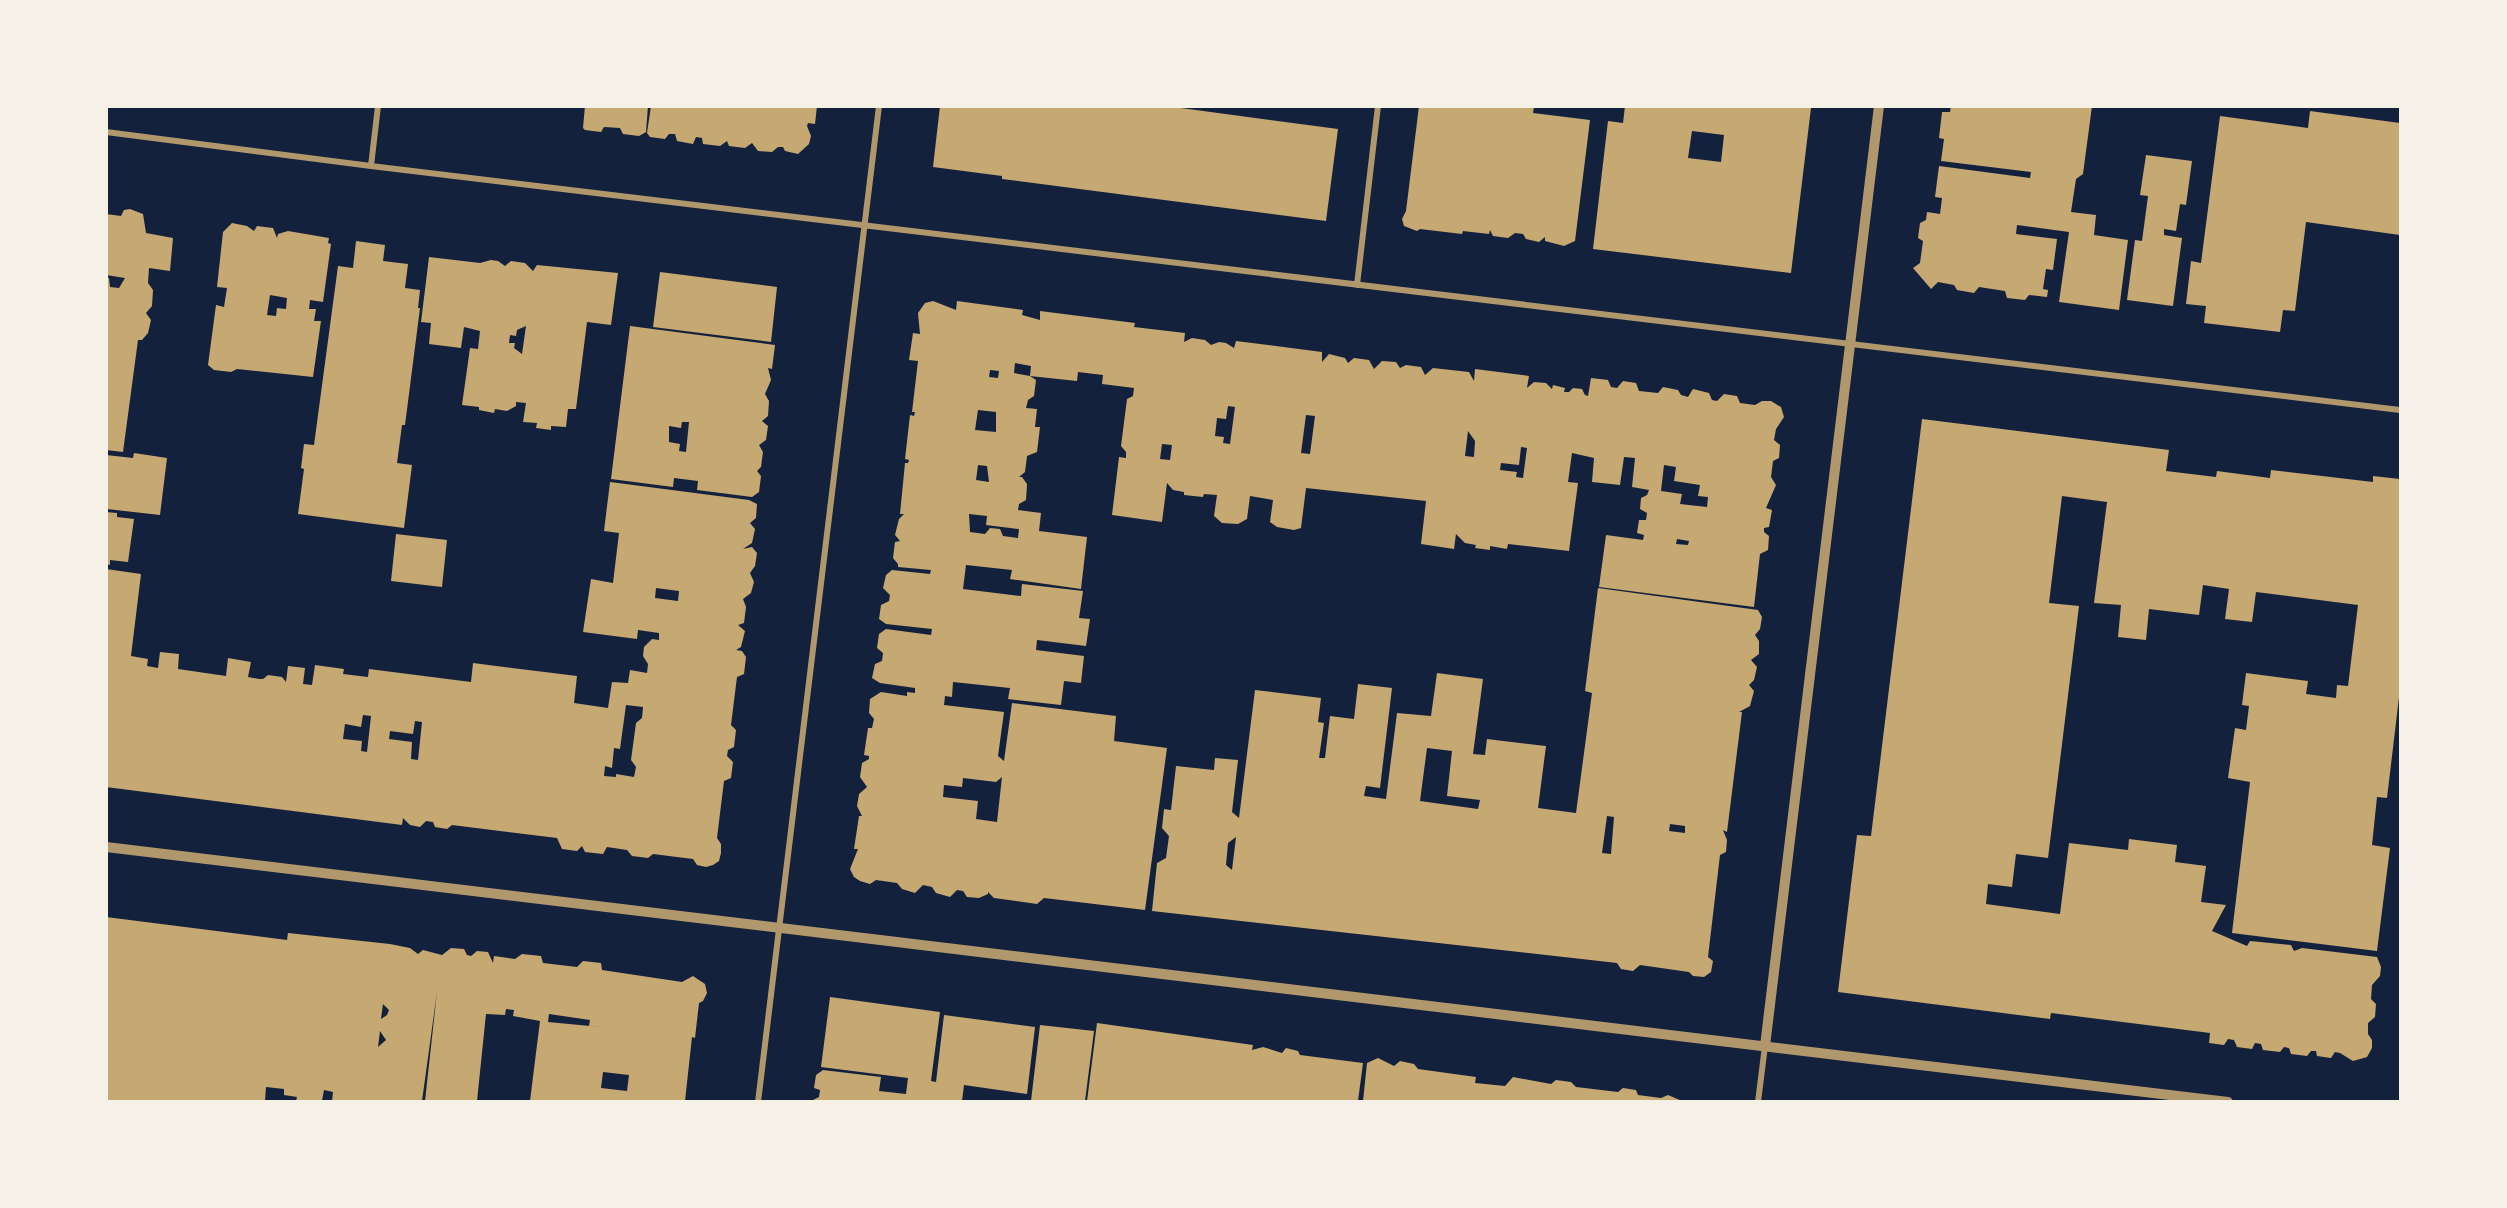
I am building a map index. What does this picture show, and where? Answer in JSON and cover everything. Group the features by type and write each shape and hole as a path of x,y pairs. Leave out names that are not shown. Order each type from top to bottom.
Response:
{"street":[{"path":"371,166 378,106"},
{"path":"759,1101 879,106"},
{"path":"1357,285 1378,106"},
{"path":"1758,1101 1879,106"},
{"path":"106,132 865,226 2400,410"},
{"path":"106,847 2228,1101"}],"building":[{"path":"585,106 648,106 646,132 639,136 623,134 620,128 604,127 601,132 585,130 583,128"},
{"path":"651,106 817,106 815,124 808,123 807,126 811,136 809,144 798,154 785,151 783,147 778,147 772,152 758,151 752,143 745,148 729,146 727,141 720,146 703,144 702,138 696,137 693,144 677,141 675,134 669,134 665,139 650,137 647,133"},
{"path":"940,106 1166,106 1338,129 1326,221 1002,179 1002,176 933,167"},
{"path":"1419,106 1534,106 1533,113 1590,120 1575,241 1564,246 1545,241 1545,237 1539,242 1526,239 1523,234 1515,233 1508,238 1493,236 1490,230 1489,234 1463,231 1462,234 1420,229 1417,231 1404,226 1402,219 1406,211"},
{"path":"1625,106 1811,108 1791,273 1593,249 1608,121 1623,123","holes":["1692,131 1724,135 1721,162 1688,158"]},
{"path":"1951,106 2092,106 2083,174 2076,179 2071,212 2096,215 2094,235 2128,240 2119,310 2059,302 2069,232 2017,225 2016,234 2057,239 2053,270 2046,269 2043,289 2048,290 2047,297 2029,295 2025,300 2007,298 2005,291 1979,287 1974,293 1957,290 1954,285 1938,282 1931,289 1913,268 1920,263 1923,241 1918,238 1920,223 1926,220 1927,212 1940,214 1942,198 1935,197 1939,166 2030,178 2031,172 1941,161 1944,139 1939,138 1942,112 1950,112"},
{"path":"2310,111 2400,123 2400,235 2306,222 2295,311 2283,310 2280,332 2204,323 2206,306 2186,304 2191,261 2201,263 2220,116 2308,128"},
{"path":"2146,155 2192,161 2186,205 2180,204 2176,231 2164,229 2164,235 2182,238 2173,306 2127,300 2135,240 2142,241 2148,196 2140,195"},
{"path":"130,209 143,214 146,233 173,238 170,271 149,268 148,283 153,290 152,306 146,313 151,320 148,333 142,340 138,340 123,452 106,450 106,277 109,278 110,287 119,288 125,278 106,275 106,214 121,216 124,210"},
{"path":"232,223 247,226 254,231 257,226 273,228 277,238 278,234 288,231 329,238 328,243 331,244 323,302 310,300 309,309 316,309 314,321 321,321 313,377 237,369 231,372 214,370 208,365 216,305 224,307 227,288 217,287 223,232","holes":["270,295 287,298 286,309 277,308 276,316 267,315"]},
{"path":"356,241 385,245 383,261 408,264 405,288 420,290 418,308 420,308 405,425 402,425 397,463 412,465 404,528 298,514 304,469 301,468 304,444 314,445 338,266 353,268"},
{"path":"429,257 480,263 491,260 498,261 505,266 511,261 525,263 533,271 537,265 618,273 611,325 587,322 576,409 568,409 566,427 551,426 551,430 536,428 537,423 523,422 526,403 516,402 516,406 507,411 495,409 494,413 479,410 479,407 462,405 470,348 478,349 480,331 464,327 461,348 429,344 431,323 421,322","holes":["526,326 522,354 514,348 515,343 509,343 510,335 516,336 517,330"]},
{"path":"660,272 777,287 771,342 653,327"},
{"path":"933,301 956,310 957,301 1023,310 1022,315 1040,320 1040,311 1135,323 1134,327 1185,333 1184,342 1192,338 1205,340 1211,345 1219,342 1226,343 1234,348 1236,341 1322,352 1322,362 1329,354 1345,358 1348,363 1354,358 1369,360 1374,369 1382,361 1396,362 1400,368 1406,365 1421,367 1425,375 1433,368 1469,372 1474,381 1475,369 1529,376 1527,388 1534,382 1546,383 1552,389 1553,385 1565,388 1564,392 1569,392 1573,388 1582,389 1588,396 1591,378 1608,380 1611,387 1617,388 1623,381 1636,383 1639,391 1658,393 1663,387 1678,390 1681,395 1688,397 1693,389 1709,393 1712,400 1717,401 1724,394 1737,396 1740,403 1755,405 1762,401 1771,401 1781,407 1784,417 1776,429 1774,440 1780,445 1779,458 1773,461 1771,477 1776,485 1766,508 1772,510 1769,527 1764,528 1764,532 1769,536 1768,550 1760,554 1754,607 1599,587 1606,535 1643,540 1644,535 1637,533 1639,520 1646,520 1647,513 1640,509 1641,498 1647,495 1649,490 1632,487 1635,458 1624,457 1620,485 1592,482 1594,458 1572,453 1568,482 1578,483 1569,551 1508,544 1507,549 1490,546 1490,550 1475,548 1476,545 1465,543 1456,534 1454,549 1421,544 1426,501 1306,488 1301,528 1294,530 1277,527 1270,522 1273,500 1250,496 1247,519 1238,524 1222,523 1214,516 1217,495 1204,494 1203,497 1184,495 1184,492 1173,490 1167,483 1162,522 1112,515 1119,457 1126,458 1126,452 1121,446 1127,399 1133,396 1134,388 1102,384 1103,375 1078,372 1077,381 1030,376 1036,380 1034,396 1028,400 1026,408 1037,409 1035,427 1040,427 1037,452 1027,456 1025,472 1019,477 1022,477 1027,484 1026,500 1019,504 1018,510 1041,513 1039,531 1087,537 1081,589 1010,579 1012,570 966,565 963,589 1021,596 1022,584 1083,591 1079,618 1090,619 1086,646 1037,640 1036,650 1084,656 1081,683 1064,681 1061,705 1008,699 1010,688 953,682 952,697 945,696 944,705 1004,712 998,756 1004,761 1012,703 1116,716 1114,741 1167,748 1145,910 1044,898 1037,904 994,898 988,892 979,898 967,897 963,891 957,890 950,897 936,893 932,887 923,885 915,893 902,889 897,883 876,880 870,884 860,881 854,877 850,869 858,849 854,849 859,816 862,816 857,806 859,794 867,787 860,777 862,763 869,759 869,756 864,755 868,728 872,728 874,719 869,713 870,699 881,692 907,696 907,692 915,693 915,688 880,683 872,678 875,664 882,661 883,653 877,648 879,634 886,629 931,635 932,629 886,624 879,619 881,605 889,601 890,595 883,588 886,575 892,570 930,574 931,570 898,567 893,558 895,542 900,541 895,535 899,519 904,514 900,514 905,463 909,460 905,459 910,415 914,416 915,412 912,412 918,361 909,360 913,333 920,334 918,313 925,303","holes":["1015,363 1031,366 1030,376 1014,373","990,370 999,371 998,378 989,377","1228,406 1235,407 1230,444 1223,443 1224,437 1215,436 1217,418 1226,419","978,410 996,412 996,432 975,430","1306,415 1315,416 1310,454 1301,453","1468,431 1475,441 1474,457 1465,456","1162,444 1172,445 1170,460 1160,459","1521,447 1527,448 1523,478 1516,477 1517,472 1500,470 1501,463 1519,465","978,465 987,466 989,482 976,480","1664,465 1676,467 1674,481 1700,485 1698,496 1708,497 1707,507 1680,504 1682,494 1661,491","969,514 987,516 986,525 1019,529 1018,538 1003,536 1000,529 990,528 985,534 970,532","1677,539 1689,541 1688,545 1676,544","1002,777 997,822 976,819 978,801 943,797 944,785 962,787 963,778 996,782"]},
{"path":"630,326 775,345 772,369 768,368 771,380 765,394 769,401 768,416 762,421 768,426 766,440 759,445 763,452 761,467 757,471 761,476 759,492 752,497 697,490 698,481 674,478 673,487 611,479","holes":["682,422 689,422 686,452 679,451 680,444 669,442 669,426 681,428"]},
{"path":"1922,419 2169,450 2166,471 2216,477 2217,471 2270,478 2271,470 2373,482 2373,476 2400,479 2400,689 2387,798 2377,797 2372,845 2390,848 2377,951 2232,933 2250,782 2228,778 2235,728 2246,730 2249,706 2242,705 2246,673 2308,681 2306,694 2336,698 2337,685 2348,686 2358,605 2256,592 2252,622 2225,619 2229,589 2203,585 2199,615 2149,609 2146,640 2118,637 2121,605 2094,603 2107,502 2062,496 2049,603 2079,606 2048,858 2016,854 2012,887 1988,884 1986,904 2060,914 2069,843 2128,850 2129,839 2177,845 2175,862 2206,866 2201,902 2226,905 2212,931 2247,946 2250,941 2291,945 2294,951 2302,948 2377,957 2381,967 2380,976 2372,985 2371,999 2376,1004 2375,1017 2368,1023 2372,1048 2367,1057 2353,1061 2335,1052 2331,1058 2317,1056 2316,1051 2311,1051 2307,1056 2291,1054 2289,1048 2284,1047 2280,1052 2263,1050 2261,1044 2255,1043 2252,1049 2237,1047 2234,1040 2228,1039 2224,1045 2209,1043 2210,1033 2051,1013 2050,1019 1838,992 1857,835 1871,836"},
{"path":"134,453 167,458 160,515 107,509 106,455 133,458"},
{"path":"610,482 749,500 757,504 756,518 750,523 755,529 752,543 743,549 752,547 757,553 755,566 750,573 754,582 751,593 743,599 746,607 744,623 738,625 745,631 741,647 736,650 742,651 746,657 744,674 737,677 731,725 736,730 734,747 728,750 727,756 733,762 731,778 724,781 717,838 721,844 721,853 719,861 713,865 706,867 697,865 693,859 653,854 648,858 632,856 627,850 607,847 603,854 585,852 582,846 577,851 562,849 557,838 452,825 447,829 435,827 433,822 426,821 420,827 410,825 403,818 402,825 106,787 106,569 141,574 131,656 148,659 147,666 158,668 160,652 179,654 178,669 226,676 228,658 251,662 248,677 259,679 268,675 282,677 286,682 288,666 305,668 303,684 312,685 315,665 344,669 343,674 368,677 369,669 471,682 473,663 577,676 574,703 608,708 612,682 628,683 630,670 647,673 648,664 643,656 644,647 652,639 659,640 659,633 638,630 637,639 583,632 591,579 613,583 619,533 604,531","holes":["656,588 679,591 678,601 655,598","626,705 643,707 642,718 636,723 631,760 636,767 634,777 616,774 616,777 604,776 605,766 612,768 614,748 620,749","363,715 371,716 367,752 361,751 362,741 343,739 345,724 361,727","415,721 422,722 418,760 411,759 412,742 389,739 390,731 413,734"]},
{"path":"106,512 117,513 117,517 134,519 128,562 110,560 110,565 106,564"},
{"path":"396,534 447,540 442,587 391,581"},
{"path":"1598,588 1758,610 1762,617 1760,629 1755,635 1759,641 1759,654 1751,660 1757,667 1754,680 1749,685 1754,691 1750,706 1739,712 1742,712 1727,832 1723,830 1727,840 1726,852 1720,855 1708,957 1713,961 1711,972 1704,977 1693,976 1689,972 1640,965 1633,971 1621,969 1617,963 1152,911 1157,863 1166,858 1169,836 1162,828 1164,809 1171,810 1176,766 1214,770 1215,758 1238,760 1232,812 1239,818 1255,690 1321,698 1318,722 1324,723 1319,758 1325,758 1330,716 1354,719 1358,684 1392,688 1380,788 1366,786 1364,796 1386,799 1397,713 1431,716 1437,673 1483,679 1473,754 1485,755 1487,739 1546,746 1538,808 1576,813 1592,693 1585,691","holes":["1427,748 1452,751 1447,796 1480,800 1478,809 1420,801","1607,816 1614,817 1611,854 1602,853","1670,824 1685,826 1685,833 1669,831","1236,837 1232,870 1226,865 1228,843"]},
{"path":"106,917 287,940 288,933 390,944 410,948 418,954 423,950 442,955 451,948 464,949 467,955 471,956 477,951 488,952 493,963 494,956 515,959 522,954 541,956 543,963 577,967 583,961 601,963 602,970 682,982 693,976 705,984 707,993 703,1001 699,1003 695,1038 692,1037 685,1101 530,1101 540,1021 513,1016 514,1010 506,1009 505,1015 486,1014 477,1101 425,1101 437,992 422,1101 332,1101 333,1092 324,1090 322,1101 296,1101 297,1097 284,1095 284,1089 266,1087 265,1101 106,1101","holes":["383,1004 389,1010 387,1015 381,1019","549,1014 590,1020 589,1026 548,1022","380,1031 386,1040 378,1047","603,1072 629,1075 627,1091 601,1088"]},
{"path":"830,997 940,1012 931,1081 936,1082 944,1015 1035,1027 1027,1094 964,1085 962,1101 811,1101 819,1097 820,1090 814,1088 816,1075 823,1070 881,1077 879,1091 906,1094 908,1078 821,1067"},
{"path":"1097,1023 1253,1045 1252,1050 1263,1047 1282,1053 1286,1048 1298,1051 1300,1055 1363,1063 1358,1101 1087,1101"},
{"path":"1040,1025 1094,1031 1085,1101 1031,1101"},
{"path":"1378,1058 1394,1066 1400,1061 1414,1064 1418,1069 1476,1077 1475,1083 1505,1086 1513,1077 1551,1084 1556,1080 1571,1082 1576,1087 1618,1092 1623,1088 1636,1090 1638,1095 1661,1098 1668,1095 1682,1101 1363,1101 1367,1063"}]}
